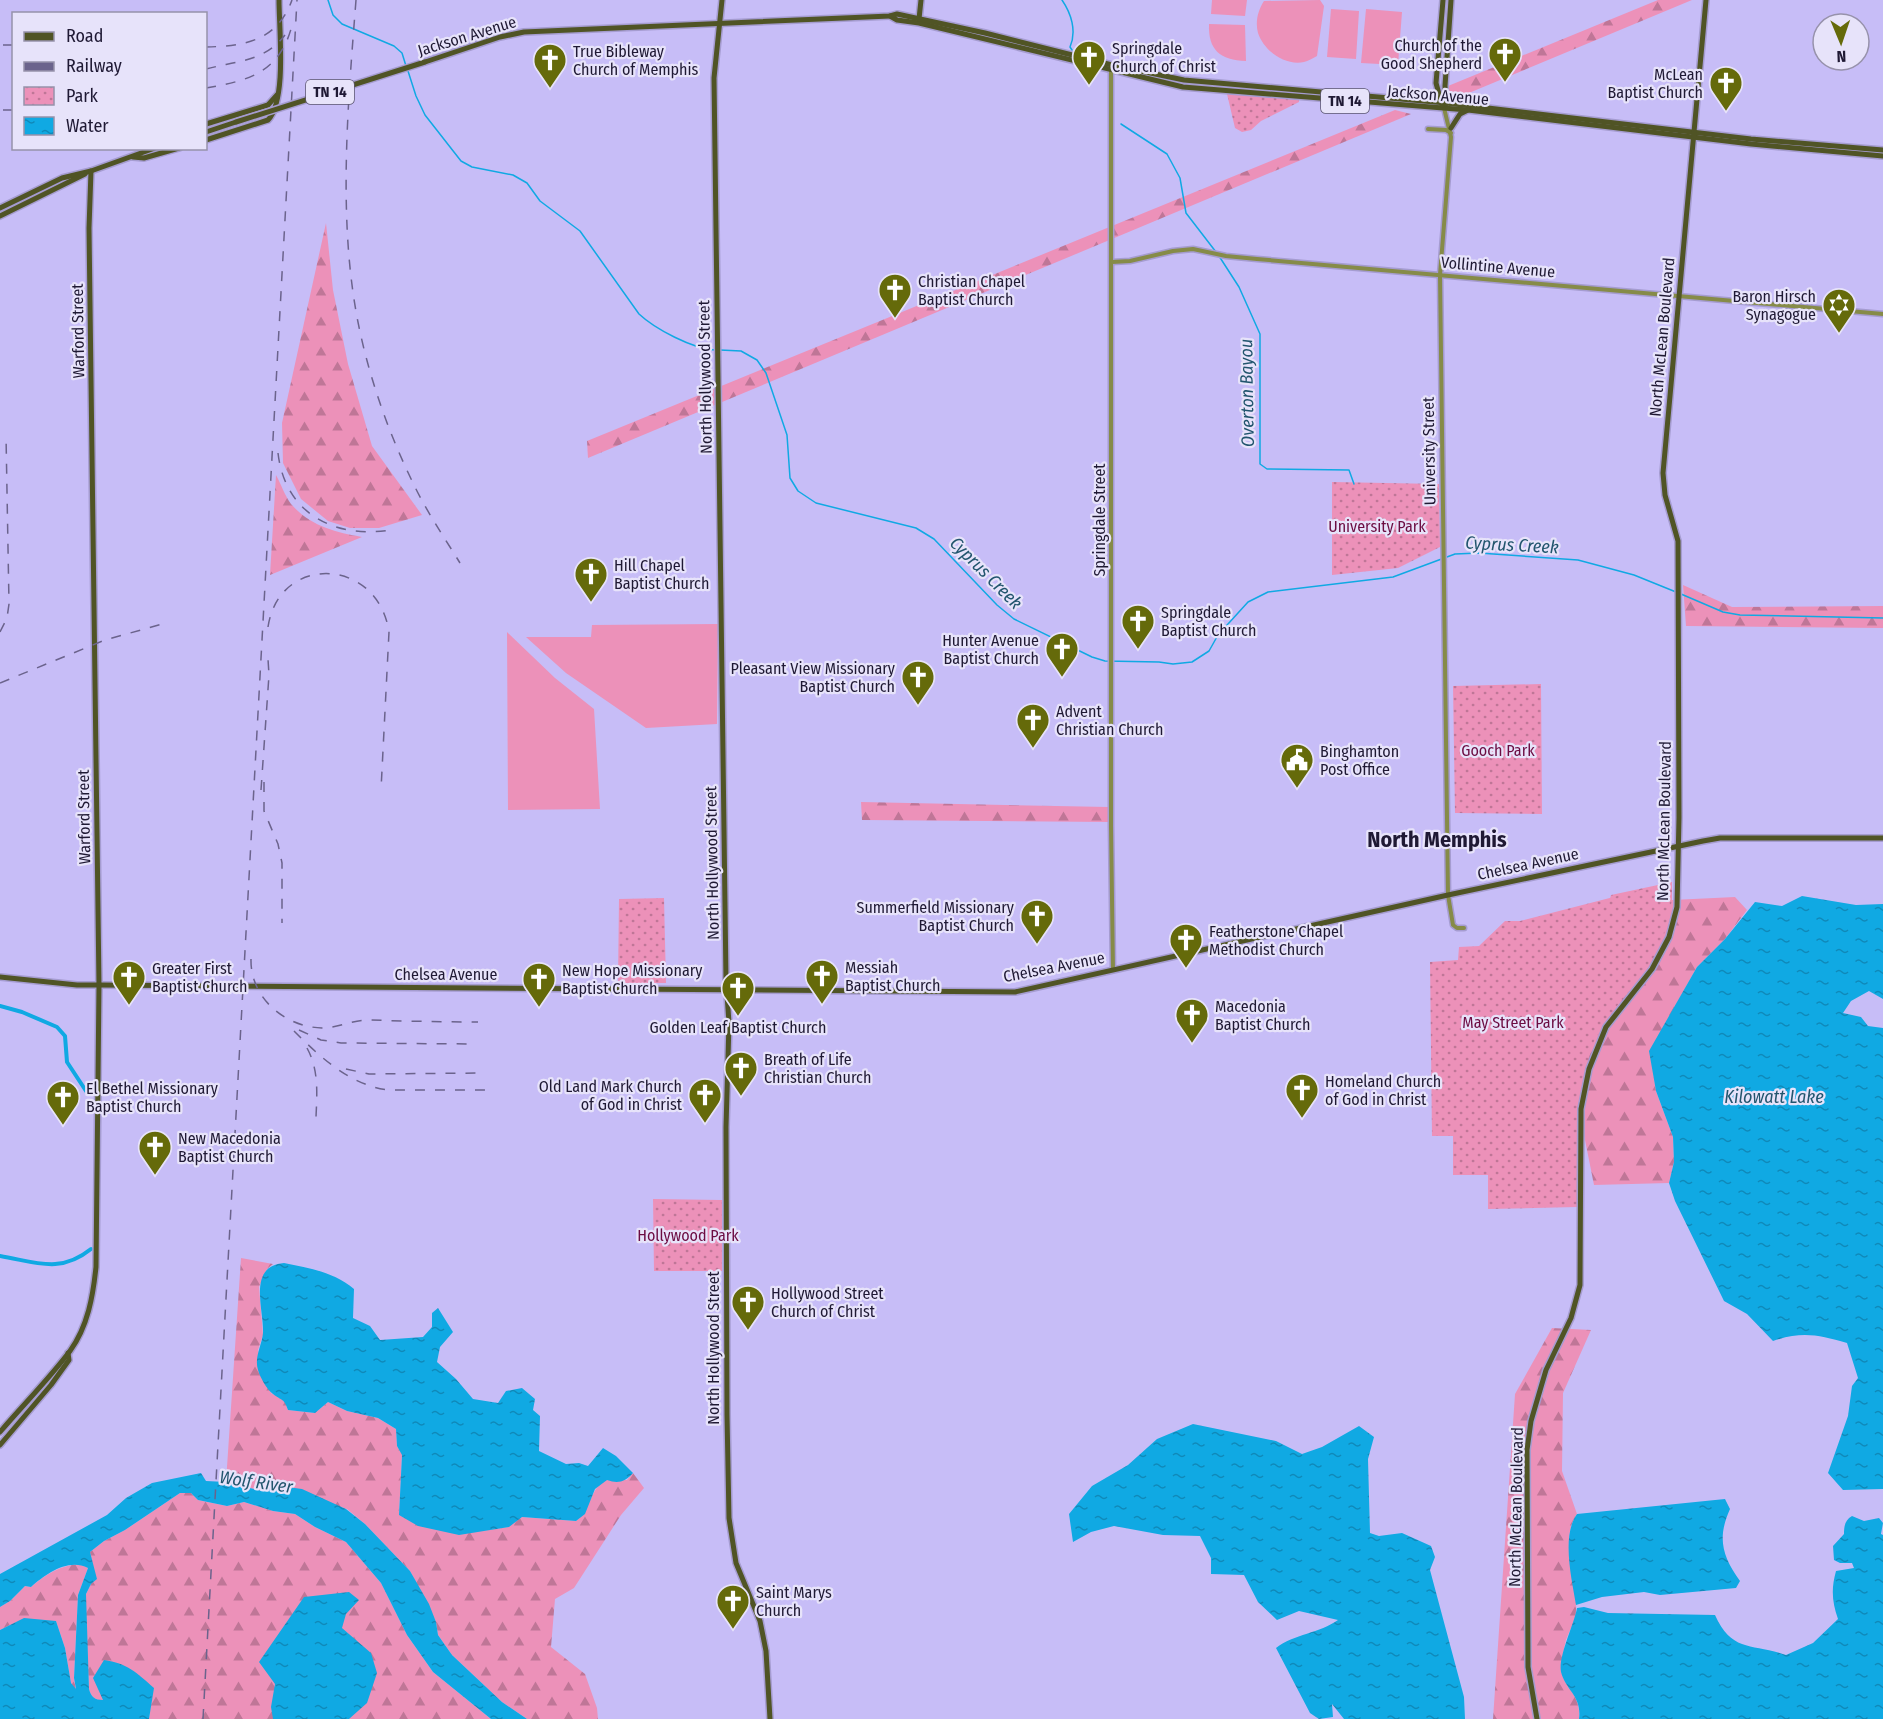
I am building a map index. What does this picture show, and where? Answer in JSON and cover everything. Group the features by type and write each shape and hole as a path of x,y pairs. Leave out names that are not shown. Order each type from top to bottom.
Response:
{"main road":[{"path":"207,140 268,120 273,114 280,92 279,0"},
{"name":"North Hollywood Street","path":"722,0 714,78 729,1023 726,1185 729,1518 736,1563 760,1621 766,1651 770,1719"},
{"name":"University Street","path":"1443,0 1436,83 1444,105"},
{"name":"University Street","path":"1444,105 1451,0"},
{"name":"North McLean Boulevard","path":"1537,1719 1528,1667 1527,1450 1531,1421 1546,1370 1571,1318 1580,1285 1582,1268 1581,1108 1589,1069 1606,1028 1652,969 1669,937 1677,907 1679,846 1678,541 1665,495 1663,473 1706,0"},
{"path":"909,16 916,12 921,3"},
{"path":"919,21 921,3"},
{"name":"Jackson Avenue","path":"207,132 500,37 524,32 897,14 1183,87 1444,105 1468,110 1693,134 1883,150"},
{"name":"Jackson Avenue","path":"890,16 897,20 919,21 1184,80 1444,105 1693,134 1759,145 1883,156"},
{"path":"207,124 268,105 280,92"},
{"path":"1451,131 1460,114 1468,110"},
{"path":"0,208 62,178 91,171 147,150"},
{"path":"131,157 144,158 172,150"},
{"path":"0,216 91,171"},
{"name":"Warford Street","path":"0,1432 68,1353 84,1324 90,1305 96,1267 99,985 89,228 91,171"},
{"name":"Chelsea Avenue","path":"0,977 77,985 1015,992 1448,895 1720,838 1883,838"},
{"path":"0,1445 51,1385 69,1360 68,1353"}],"street":[{"name":"Springdale Street","path":"1111,70 1113,970"},
{"name":"University Street","path":"1444,105 1451,131 1440,275 1448,895 1453,925 1457,928 1464,928"},
{"path":"1428,129 1451,131"},
{"name":"Vollintine Avenue","path":"1112,262 1130,261 1173,250 1193,249 1222,254 1440,275 1883,314"}],"green space":[{"path":"1212,0 1247,0 1245,16 1211,14"},
{"path":"1320,0 1324,6 1317,56 1304,62 1290,62 1276,56 1265,46 1258,33 1257,25 1264,1"},
{"path":"1658,0 1692,0 1452,100 1448,86"},
{"path":"1331,9 1359,11 1356,59 1327,57"},
{"path":"1366,9 1402,12 1398,65 1361,63"},
{"path":"1209,24 1245,25 1246,61 1229,58 1217,52 1211,41"},
{"path":"1227,94 1299,100 1299,102 1261,121 1251,130 1242,132 1235,128"},
{"path":"1395,110 1411,114 588,458 587,441"},
{"path":"326,223 333,290 348,364 372,446 422,515 379,528 350,528 328,521 301,499 283,463 282,423"},
{"path":"276,475 291,504 306,518 333,530 362,537 270,575"},
{"name":"University Park","path":"1332,482 1439,484 1440,547 1398,568 1332,575"},
{"path":"1683,585 1732,607 1883,606 1883,628 1686,626"},
{"path":"718,624 717,724 646,728 566,673 526,637 591,637 592,625"},
{"path":"507,632 555,678 594,709 600,809 508,810"},
{"name":"Gooch Park","path":"1541,684 1542,814 1455,813 1453,686"},
{"path":"861,802 1109,807 1109,822 862,820"},
{"path":"1672,882 1672,900 1735,897 1747,910 1725,939 1697,967 1650,1051 1656,1091 1673,1137 1674,1162 1669,1183 1594,1185 1569,1060 1611,895"},
{"name":"May Street Park","path":"1672,882 1672,900 1662,943 1645,973 1616,1007 1594,1041 1579,1089 1577,1207 1488,1209 1488,1175 1453,1175 1453,1136 1432,1136 1430,962 1458,960 1459,947 1479,946 1505,921 1520,921"},
{"path":"664,898 666,983 618,983 619,899"},
{"name":"Hollywood Park","path":"653,1199 722,1200 722,1271 654,1271"},
{"path":"241,1258 273,1264 267,1269 259,1287 263,1335 258,1350 271,1393 285,1401 288,1410 315,1413 328,1402 347,1411 378,1418 396,1429 397,1446 402,1454 399,1515 481,1531 508,1527 522,1517 576,1521 601,1483 607,1480 627,1480 633,1473 644,1488 621,1515 574,1588 555,1599 551,1647 585,1674 597,1708 598,1719 527,1719 502,1702 452,1655 438,1635 436,1622 410,1571 365,1524 347,1509 273,1485 262,1491 226,1482"},
{"path":"1552,1328 1591,1330 1563,1393 1562,1471 1577,1514 1572,1524 1569,1548 1576,1614 1566,1640 1561,1668 1564,1680 1575,1696 1579,1719 1493,1719 1515,1394"},
{"path":"180,1493 191,1493 198,1500 227,1506 244,1502 273,1511 295,1514 346,1542 381,1583 407,1635 433,1672 491,1719 149,1719 153,1688 103,1701 94,1698 89,1689 86,1625 86,1594 91,1584 90,1552"},
{"path":"80,1564 88,1568 78,1595 74,1678 76,1691 71,1683 65,1648 56,1621 12,1624 0,1630 0,1607 10,1601 25,1586 31,1587 60,1568"}],"water":[{"name":"Kilowatt Lake","path":"1802,896 1856,905 1883,904 1883,999 1869,991 1851,1001 1843,1013 1861,1017 1868,1026 1883,1028 1883,1489 1843,1490 1828,1473 1848,1416 1852,1386 1858,1378 1847,1343 1810,1335 1773,1341 1747,1314 1724,1301 1675,1201 1669,1183 1674,1162 1673,1137 1656,1091 1649,1051 1697,967 1725,939 1755,902 1782,906"},
{"path":"284,1263 330,1275 354,1289 353,1318 370,1326 380,1340 423,1337 432,1327 432,1313 438,1308 453,1332 440,1347 437,1362 473,1399 498,1403 506,1391 522,1388 535,1399 533,1410 540,1416 539,1451 566,1464 579,1463 588,1466 603,1448 616,1456 633,1473 621,1481 607,1480 595,1489 585,1514 576,1521 522,1517 509,1527 459,1535 418,1526 399,1515 402,1455 397,1446 396,1429 378,1418 347,1411 328,1402 315,1413 288,1410 284,1402 268,1390 260,1376 257,1360 263,1333 261,1280 265,1272 273,1266"},
{"path":"1193,1424 1276,1441 1302,1454 1322,1447 1359,1426 1374,1437 1368,1459 1370,1533 1379,1536 1402,1533 1431,1546 1435,1557 1430,1570 1464,1697 1465,1719 1344,1719 1332,1704 1333,1717 1319,1719 1310,1713 1276,1648 1338,1620 1299,1611 1277,1620 1258,1602 1244,1575 1211,1574 1211,1558 1200,1536 1163,1535 1114,1526 1091,1532 1073,1542 1069,1514 1092,1486 1128,1465 1157,1439"},
{"path":"201,1473 206,1481 226,1482 262,1491 273,1485 302,1489 346,1509 365,1524 410,1571 429,1604 438,1635 452,1655 502,1702 527,1719 491,1719 433,1672 407,1635 381,1583 346,1542 295,1514 273,1511 244,1502 227,1506 198,1500 191,1493 180,1493 90,1552 97,1579 91,1584 86,1594 90,1692 94,1698 103,1700 93,1678 104,1660 125,1666 154,1688 149,1719 0,1719 0,1630 24,1618 56,1621 65,1648 71,1683 76,1689 74,1678 78,1595 88,1568 73,1565 58,1569 31,1587 25,1586 10,1601 0,1607 0,1574 107,1515 126,1498 152,1483"},
{"path":"1725,1499 1730,1509 1724,1529 1723,1546 1725,1555 1740,1581 1736,1588 1660,1595 1644,1592 1602,1597 1576,1605 1570,1571 1569,1546 1572,1523 1577,1514"},
{"path":"1852,1516 1864,1521 1879,1518 1883,1523 1881,1534 1883,1535 1883,1719 1579,1719 1576,1699 1561,1672 1564,1649 1577,1608 1584,1607 1608,1613 1715,1615 1728,1636 1736,1641 1786,1655 1813,1643 1838,1619 1833,1595 1836,1571 1854,1568 1852,1563 1840,1563 1834,1560 1833,1546 1844,1534 1845,1524"},
{"path":"349,1592 359,1600 346,1614 342,1628 371,1653 377,1673 367,1703 349,1719 273,1719 271,1707 275,1684 259,1662 304,1597"}],"waterway":[{"name":"Cyprus Creek","path":"328,0 333,15 342,24 394,46 402,53 406,66"},
{"name":"Overton Bayou","path":"1062,0 1072,22 1073,35 1070,47 1072,50"},
{"name":"Cyprus Creek","path":"408,71 425,115 461,161 472,167 513,175 527,183 540,201 580,231 639,314 675,337 696,346 715,350"},
{"name":"Overton Bayou","path":"1121,124 1167,154 1180,178 1186,213 1216,252"},
{"name":"Overton Bayou","path":"1219,256 1239,287 1260,334 1260,464 1267,469 1349,470 1354,484"},
{"name":"Cyprus Creek","path":"720,350 741,351 757,360 766,373 787,435 790,478 798,491 816,503 916,528 934,539 997,605 1014,619 1092,657 1105,661 1173,664 1192,662 1209,651 1218,635 1248,602 1268,592 1393,577 1455,554 1479,553 1578,560 1634,575 1676,592"},
{"name":"Cyprus Creek","path":"1681,594 1723,612 1740,615 1883,618"},
{"path":"0,1006 22,1012 57,1027 65,1036 67,1062 88,1094"},
{"path":"0,1256 36,1263 58,1264 80,1257 91,1249"}],"railway":[{"path":"207,47 234,45 268,33 286,14 292,0"},
{"path":"203,1719 297,0"},
{"path":"356,0 348,119 346,199 351,278 357,317 373,382 396,445 419,495 460,563"},
{"path":"207,88 234,82 259,73 278,56 291,29"},
{"path":"207,69 259,56 277,44 285,35"},
{"path":"3,45 12,45"},
{"path":"3,110 12,110"},
{"path":"0,632 7,618 9,604 6,435"},
{"path":"278,453 283,474 291,492 302,507 316,518 332,526 351,530 370,532 391,530"},
{"path":"268,627 276,603 290,586 308,576 328,574 349,578 367,589 381,607 389,632 381,790"},
{"path":"0,683 105,640 166,623"},
{"path":"261,790 269,675 268,659"},
{"path":"264,782 264,811 278,844 282,863 282,923"},
{"path":"251,959 252,973 263,998 283,1016 308,1026 328,1028 368,1020 478,1022"},
{"path":"299,1030 321,1040 341,1043 476,1044"},
{"path":"294,1031 336,1068 374,1087 388,1090 485,1090"},
{"path":"307,1048 314,1065 317,1090 316,1117"},
{"path":"346,1069 369,1074 485,1073"}],"place":[{"name":"Church of the Good Shepherd","path":"1505,83"},
{"name":"Springdale Church of Christ","path":"1089,86"},
{"name":"True Bibleway Church of Memphis","path":"550,89"},
{"name":"McLean Baptist Church","path":"1726,112"},
{"name":"Christian Chapel Baptist Church","path":"895,319"},
{"name":"Baron Hirsch Synagogue","path":"1839,334"},
{"name":"Hill Chapel Baptist Church","path":"591,603"},
{"name":"Springdale Baptist Church","path":"1138,650"},
{"name":"Hunter Avenue Baptist Church","path":"1062,678"},
{"name":"Pleasant View Missionary Baptist Church","path":"918,706"},
{"name":"Advent Christian Church","path":"1033,749"},
{"name":"Binghamton Post Office","path":"1297,789"},
{"name":"Summerfield Missionary Baptist Church","path":"1037,945"},
{"name":"Featherstone Chapel Methodist Church","path":"1186,969"},
{"name":"Messiah Baptist Church","path":"822,1005"},
{"name":"Greater First Baptist Church","path":"129,1006"},
{"name":"New Hope Missionary Baptist Church","path":"539,1008"},
{"name":"Golden Leaf Baptist Church","path":"738,1017"},
{"name":"Macedonia Baptist Church","path":"1192,1044"},
{"name":"Breath of Life Christian Church","path":"741,1097"},
{"name":"Homeland Church of God in Christ","path":"1302,1119"},
{"name":"Old Land Mark Church of God in Christ","path":"705,1124"},
{"name":"El Bethel Missionary Baptist Church","path":"63,1126"},
{"name":"New Macedonia Baptist Church","path":"155,1176"},
{"name":"Hollywood Street Church of Christ","path":"748,1331"},
{"name":"Saint Marys Church","path":"733,1630"}],"district":[{"name":"North Memphis","path":"1437,839"}],"water label":[{"name":"Wolf River","path":"256,1482"}]}
